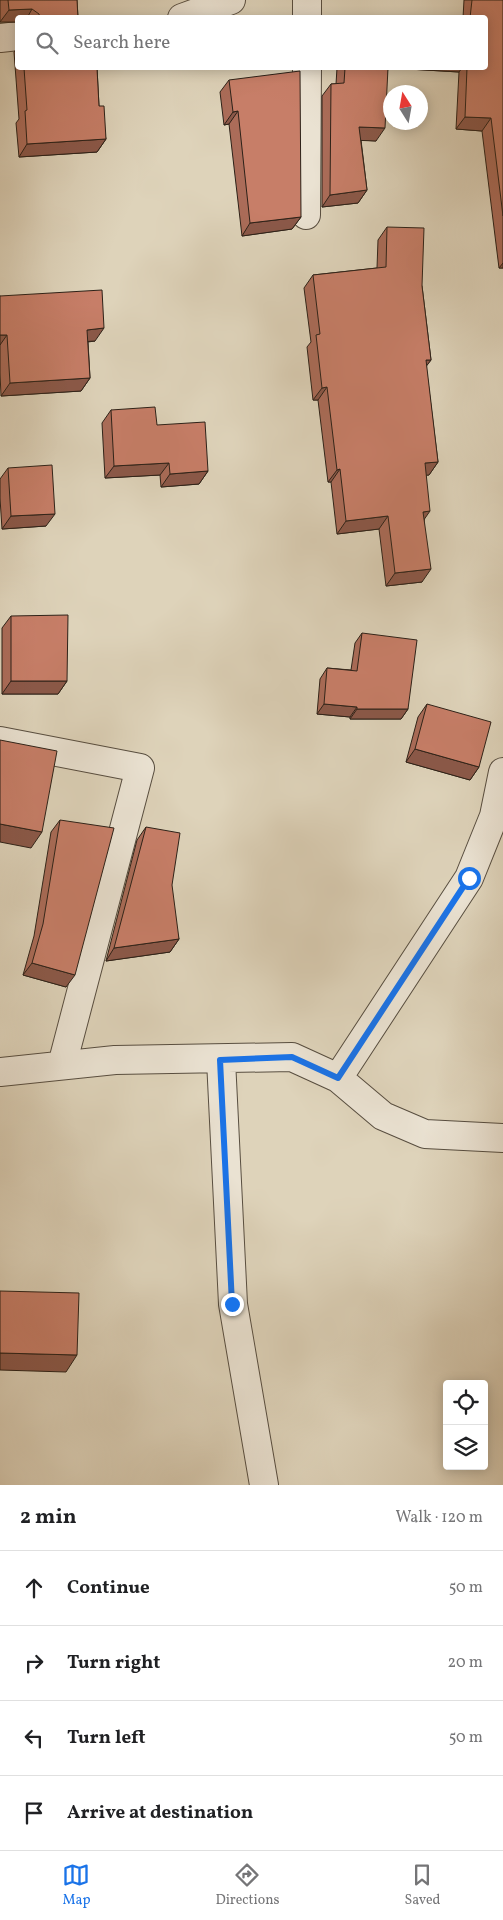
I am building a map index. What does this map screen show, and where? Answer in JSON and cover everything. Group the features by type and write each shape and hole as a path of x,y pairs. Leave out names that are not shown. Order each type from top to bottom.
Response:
{"street":[{"path":"190,15 231,0"},
{"path":"307,0 307,15"},
{"path":"0,38 15,36"},
{"path":"306,215 307,70"},
{"path":"0,741 140,768 62,1065"},
{"path":"338,1078 469,878 494,816 503,772"},
{"path":"0,1072 115,1060 220,1060 292,1057 338,1078 383,1116 425,1134 503,1138"},
{"path":"220,1060 232,1304 264,1485"}],"building":[{"path":"8,0 77,0 78,15 39,15 32,9 9,10"},
{"path":"472,0 503,0 503,216 491,118 465,117 467,70 488,70 488,15 470,15"},
{"path":"24,70 97,70 99,106 104,106 106,139 27,144 25,111 27,110"},
{"path":"345,70 388,70 387,85 383,85 383,128 359,127 367,190 330,195 331,84 344,83"},
{"path":"300,71 301,217 250,223 238,111 233,112 229,80"},
{"path":"387,227 424,228 422,286 431,360 426,360 438,462 425,463 430,511 423,512 431,569 395,573 388,516 346,521 340,469 337,470 327,387 322,388 316,335 320,334 313,275 386,267"},
{"path":"102,290 104,328 87,330 90,378 10,383 7,335 0,335 0,296"},
{"path":"155,407 157,425 205,422 208,471 170,474 169,463 114,466 111,410"},
{"path":"52,465 55,514 11,516 8,468"},
{"path":"68,615 67,681 11,681 11,616"},
{"path":"362,633 417,640 408,709 357,709 357,707 324,704 327,668 357,671"},
{"path":"427,704 491,722 479,767 415,749"},
{"path":"0,740 57,751 42,832 0,824"},
{"path":"60,820 114,828 75,975 32,963 43,924"},
{"path":"146,827 180,833 172,885 179,939 114,948"},
{"path":"0,1291 79,1293 77,1355 0,1353"}],"route":[{"path":"232,1304 220,1060 292,1057 338,1078 469,878"}]}
